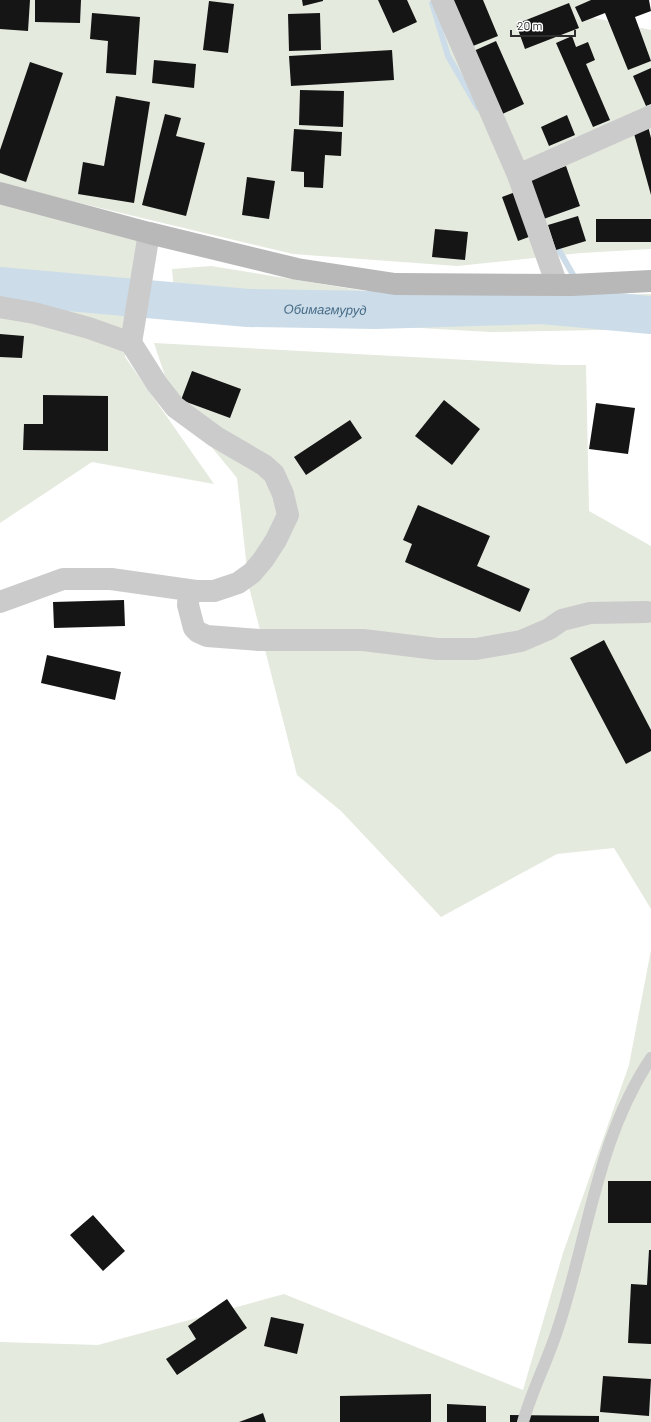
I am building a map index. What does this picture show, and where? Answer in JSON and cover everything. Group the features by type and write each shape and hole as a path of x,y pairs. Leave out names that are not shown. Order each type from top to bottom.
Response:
{"street":[{"path":"442,0 565,285"},
{"path":"518,175 651,116"},
{"path":"0,193 149,233 297,269 395,284 565,285 651,280"},
{"path":"0,602 63,579 111,579 189,590 214,591 238,584 252,573 276,540 288,515 283,494 274,474 264,465 216,437 175,407 157,384 132,336 149,233"},
{"path":"0,307 34,313 89,328 132,336"},
{"path":"189,590 188,605 194,628 198,632 207,636 259,640 363,640 437,650 476,649 515,643 549,628 562,620 590,613 647,612"}],"lane":[{"path":"523,1422 531,1396 558,1329 616,1124 635,1081 651,1058"}],"shaded area":[{"path":"0,0 609,0 586,16 651,30 651,249 581,253 457,266 293,254 0,184"},
{"path":"0,193 144,230 126,307 125,357 214,484 92,462 0,523"},
{"path":"211,266 377,293 471,297 651,294 651,329 490,332 315,322 175,303 172,269"},
{"path":"154,343 561,365 586,365 589,511 651,546 651,909 614,848 557,854 441,917 341,811 297,775 249,587 237,478 173,400"},
{"path":"651,950 651,1422 0,1422 0,1342 98,1345 284,1294 523,1390 563,1253 629,1065"}],"building":[{"path":"0,0 30,0 28,31 0,29"},
{"path":"35,0 81,0 80,23 35,22"},
{"path":"302,0 323,0 323,1 303,6"},
{"path":"378,0 407,0 417,22 393,33"},
{"path":"448,0 483,0 498,36 468,48"},
{"path":"591,0 649,0 651,11 635,17 651,61 628,70 605,13 582,22 575,7"},
{"path":"209,1 234,4 228,53 203,50"},
{"path":"569,3 579,28 525,49 516,24"},
{"path":"92,13 140,17 136,75 106,73 108,41 90,39"},
{"path":"320,13 321,50 289,51 288,14"},
{"path":"572,36 576,47 588,42 595,60 586,64 610,120 593,127 556,43"},
{"path":"496,41 524,104 498,116 469,53"},
{"path":"392,50 394,80 291,86 289,56"},
{"path":"154,60 196,64 194,88 152,83"},
{"path":"30,62 63,73 26,182 0,173 0,150"},
{"path":"651,68 651,104 646,106 633,76"},
{"path":"300,90 344,91 343,127 299,125"},
{"path":"116,96 150,102 134,203 78,194 83,162 104,166"},
{"path":"165,114 181,118 176,136 205,143 186,216 142,205"},
{"path":"567,115 575,135 549,146 541,127"},
{"path":"648,126 651,138 651,195 633,130"},
{"path":"294,129 342,132 341,156 325,155 323,188 304,187 304,172 291,171"},
{"path":"566,166 580,206 538,221 524,181"},
{"path":"247,177 275,181 269,219 242,215"},
{"path":"518,191 534,235 518,241 502,197"},
{"path":"578,216 586,241 556,250 548,225"},
{"path":"596,219 651,219 651,242 596,242"},
{"path":"435,229 468,232 465,260 432,257"},
{"path":"0,334 24,336 22,358 0,357"},
{"path":"192,371 241,389 230,418 181,400"},
{"path":"43,395 108,396 108,451 23,450 24,424 43,424"},
{"path":"444,400 480,429 452,465 415,436"},
{"path":"596,403 635,408 628,454 589,449"},
{"path":"350,420 362,438 306,475 294,457"},
{"path":"418,505 490,536 477,566 530,589 520,612 405,562 412,544 403,540"},
{"path":"124,600 125,626 54,628 53,602"},
{"path":"604,640 651,730 651,751 626,764 570,658"},
{"path":"47,655 121,672 115,700 41,683"},
{"path":"608,1181 651,1181 651,1223 608,1223"},
{"path":"93,1215 125,1251 103,1271 70,1235"},
{"path":"649,1250 651,1250 651,1344 628,1343 631,1284 647,1285"},
{"path":"227,1299 247,1328 177,1375 166,1359 196,1339 188,1326"},
{"path":"271,1317 304,1324 297,1354 264,1346"},
{"path":"603,1376 651,1379 649,1416 600,1412"},
{"path":"431,1394 431,1422 340,1422 340,1396"},
{"path":"447,1404 486,1406 486,1422 447,1422"},
{"path":"263,1413 266,1422 239,1422"},
{"path":"510,1415 599,1416 599,1422 510,1422"}],"waterway":[{"path":"432,3 448,56 478,108"},
{"path":"555,243 576,280"},
{"name":"Обимагмуруд","path":"0,286 248,308 375,310 542,305 651,315"},
{"path":"582,290 593,310"}]}
